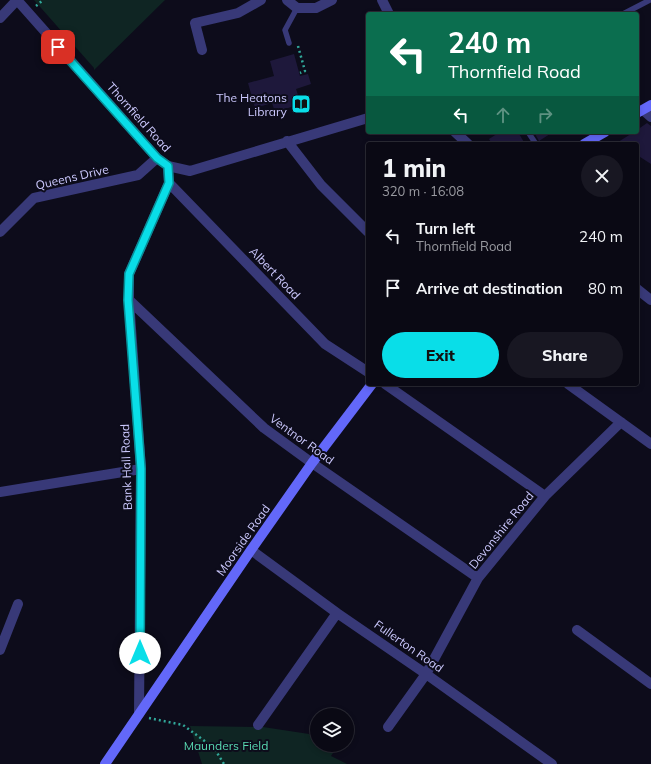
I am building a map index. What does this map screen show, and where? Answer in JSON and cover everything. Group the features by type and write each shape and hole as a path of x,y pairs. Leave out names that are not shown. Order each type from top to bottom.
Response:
{"main road":[{"path":"588,142 602,134"},
{"name":"Moorside Road","path":"139,714 312,463 370,386"},
{"path":"105,764 139,714"}],"street":[{"path":"0,18 17,0"},
{"name":"Thornfield Road","path":"17,0 157,158 168,166 190,171 366,119"},
{"path":"202,50 195,23 238,13 261,0"},
{"path":"287,0 297,8 316,8 332,0"},
{"path":"382,0 387,12"},
{"path":"457,134 466,142"},
{"path":"287,141 321,185 366,230"},
{"name":"Queens Drive","path":"0,232 34,198 138,175 157,158"},
{"name":"Bank Hall Road","path":"139,714 141,469 128,300 129,274 169,183 168,166"},
{"name":"Albert Road","path":"169,183 325,344 366,371"},
{"path":"639,291 651,300"},
{"name":"Ventnor Road","path":"128,300 264,428 478,578"},
{"path":"388,386 545,496"},
{"path":"571,386 651,444"},
{"name":"Devonshire Road","path":"388,727 426,674 478,578 545,496 621,422"},
{"path":"0,492 141,469"},
{"name":"Fullerton Road","path":"251,550 337,613 426,674 552,764"},
{"path":"0,650 18,604"},
{"path":"258,725 337,613"},
{"path":"577,630 651,684"}],"lane":[{"path":"628,12 650,0"},
{"path":"289,43 285,30 297,8"}],"path":[{"path":"296,41 305,71 300,73"},
{"path":"139,714 153,720 184,725 214,748 224,764"}],"green space":[{"path":"34,0 165,0 94,70 94,68"},
{"name":"Maunders Field","path":"190,726 263,727 309,734 310,752 332,752 333,753 331,756 347,764 202,764"}],"building":[{"path":"294,54 300,76 308,74 311,84 296,89 301,104 275,112 272,103 255,108 248,83 274,76 270,61"},
{"path":"647,123 651,126 651,164 639,156 639,142 618,142 631,134 639,134 639,129"},
{"path":"497,134 519,134 524,142 491,142 489,139"},
{"path":"535,134 550,134 539,141"}],"place":[{"name":"The Heatons Library","path":"301,104"}],"route":[{"path":"58,47 157,158 168,166 169,183 129,274 128,300 141,469 140,653"}]}
